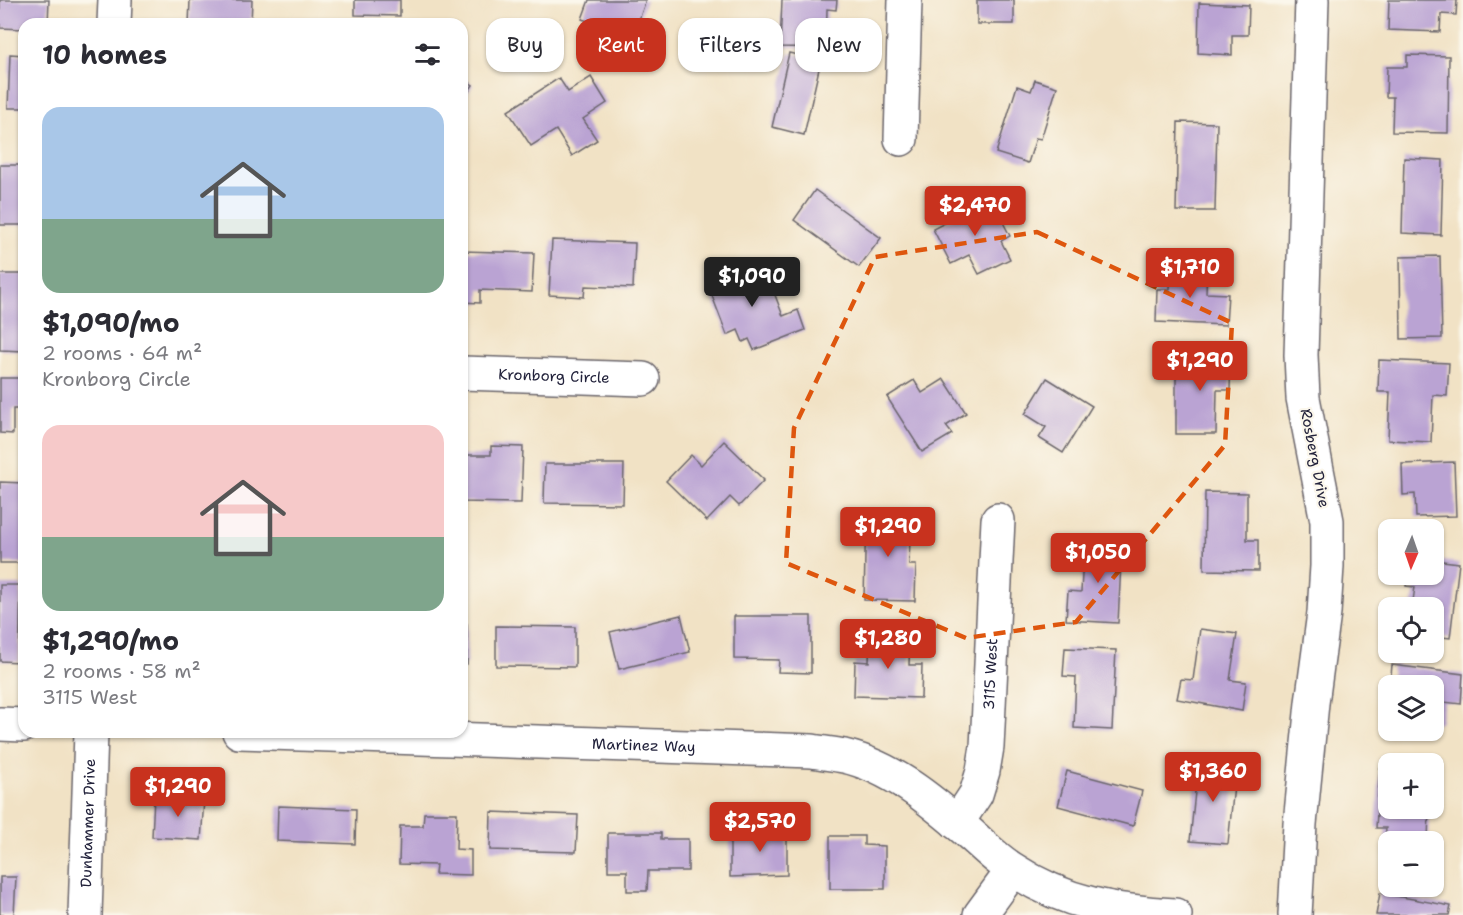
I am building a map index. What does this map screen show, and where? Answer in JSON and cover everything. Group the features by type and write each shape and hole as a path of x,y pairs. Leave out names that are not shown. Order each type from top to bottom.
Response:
{"street":[{"path":"114,18 115,0"},
{"path":"901,139 905,0"},
{"name":"Rosberg Drive","path":"1295,915 1300,824 1328,566 1327,520 1305,408 1302,355 1311,0"},
{"name":"Kronborg Circle","path":"468,373 644,380"},
{"name":"3115 West","path":"957,823 976,794 984,771 998,520"},
{"path":"0,724 18,725"},
{"name":"Dunhammer Drive","path":"85,915 91,738"},
{"name":"Martinez Way","path":"420,738 813,751 845,756 877,768 915,790 1013,870 1046,888 1081,902 1118,911 1175,915"},
{"path":"980,915 1013,870"}],"highlighted area":[{"path":"1037,232 1232,323 1225,445 1076,622 966,638 786,563 794,428 875,257"}],"building":[{"path":"0,0 49,0 48,18 18,18 18,29 0,28"},
{"path":"190,0 252,0 251,18 189,18"},
{"path":"355,0 400,0 400,16 355,15"},
{"path":"589,0 646,0 640,18 582,18"},
{"path":"782,0 837,0 836,10 827,9 827,18 795,18 795,47 783,47"},
{"path":"977,0 1014,0 1014,24 977,24"},
{"path":"1389,0 1457,0 1456,15 1441,14 1440,32 1388,30"},
{"path":"1199,3 1249,5 1248,35 1232,35 1232,55 1198,53"},
{"path":"789,53 795,54 795,72 818,72 804,135 772,127"},
{"path":"10,54 18,55 18,108 8,108"},
{"path":"1407,55 1449,56 1448,133 1392,132 1393,97 1386,97 1387,67 1407,67"},
{"path":"591,77 607,103 583,119 597,140 572,156 556,130 531,146 508,111 559,78 568,92"},
{"path":"1035,80 1057,87 1041,139 1036,138 1028,163 996,153 1017,86 1031,91"},
{"path":"468,81 473,85 468,92"},
{"path":"1178,122 1217,123 1215,211 1176,211"},
{"path":"1404,158 1443,160 1441,235 1402,233"},
{"path":"0,165 18,165 18,225 0,225"},
{"path":"815,190 881,238 859,267 794,220"},
{"path":"991,199 1010,236 1001,241 1010,259 979,274 969,255 951,264 933,229"},
{"path":"552,240 635,243 633,288 585,286 584,297 549,295"},
{"path":"468,251 534,253 532,292 480,290 480,303 468,302"},
{"path":"1440,256 1442,338 1401,339 1400,257"},
{"path":"752,262 761,285 770,282 783,316 798,310 805,330 754,350 749,339 743,342 738,330 727,335 706,280"},
{"path":"1171,264 1207,265 1206,293 1228,294 1226,325 1156,322 1157,289 1170,289"},
{"path":"0,274 18,274 18,351 0,350"},
{"path":"1176,356 1231,356 1230,390 1217,390 1216,434 1176,434"},
{"path":"1379,360 1449,363 1447,396 1433,395 1431,442 1388,440 1390,392 1378,392"},
{"path":"0,378 18,378 18,409 13,409 13,434 0,433"},
{"path":"1047,378 1092,406 1063,453 1039,438 1046,427 1025,414"},
{"path":"944,379 966,413 946,426 952,434 922,452 887,397 914,380 922,393"},
{"path":"724,441 764,480 739,506 730,497 707,521 666,481 691,455 701,465"},
{"path":"491,446 523,447 521,503 468,502 468,455 491,455"},
{"path":"1454,462 1456,516 1416,517 1415,494 1403,495 1402,464"},
{"path":"545,464 624,464 623,504 544,503"},
{"path":"0,482 18,483 18,563 0,563"},
{"path":"1205,492 1247,493 1247,540 1258,540 1258,571 1204,570"},
{"path":"866,510 905,511 905,537 910,539 909,565 916,565 915,601 864,600"},
{"path":"1084,540 1122,543 1118,623 1066,620 1068,591 1081,592"},
{"path":"1444,561 1459,563 1450,638 1444,637 1444,597 1414,597 1415,587 1406,586 1444,585"},
{"path":"0,585 18,585 18,662 0,661"},
{"path":"681,615 690,652 619,669 610,632"},
{"path":"734,616 811,616 811,673 778,672 779,660 734,659"},
{"path":"496,626 575,627 575,667 496,666"},
{"path":"1200,629 1237,634 1230,680 1246,682 1242,711 1177,699 1181,679 1193,680"},
{"path":"870,635 910,637 909,665 922,665 921,698 854,696 855,661 869,662"},
{"path":"1065,648 1116,650 1112,730 1074,728 1076,677 1063,676"},
{"path":"1392,665 1463,674 1461,704 1444,702 1444,675 1391,675"},
{"path":"1198,762 1236,766 1228,844 1190,841"},
{"path":"1067,771 1142,791 1133,826 1058,806"},
{"path":"154,797 204,800 201,840 152,837"},
{"path":"1378,798 1378,819 1429,819 1428,831 1386,831 1386,828 1376,828"},
{"path":"278,806 356,809 355,844 277,841"},
{"path":"491,812 578,815 576,852 490,850"},
{"path":"424,813 457,813 456,849 471,850 471,875 435,874 436,865 399,864 400,826 423,826"},
{"path":"787,825 787,875 730,877 730,838 757,838 757,826"},
{"path":"608,833 661,833 661,839 688,839 688,871 648,871 647,891 627,891 627,871 608,871"},
{"path":"830,836 864,836 864,845 885,846 885,889 830,889"},
{"path":"0,877 16,877 14,915 0,915"},
{"path":"1379,897 1402,897 1451,906 1449,915 1376,915"}]}
